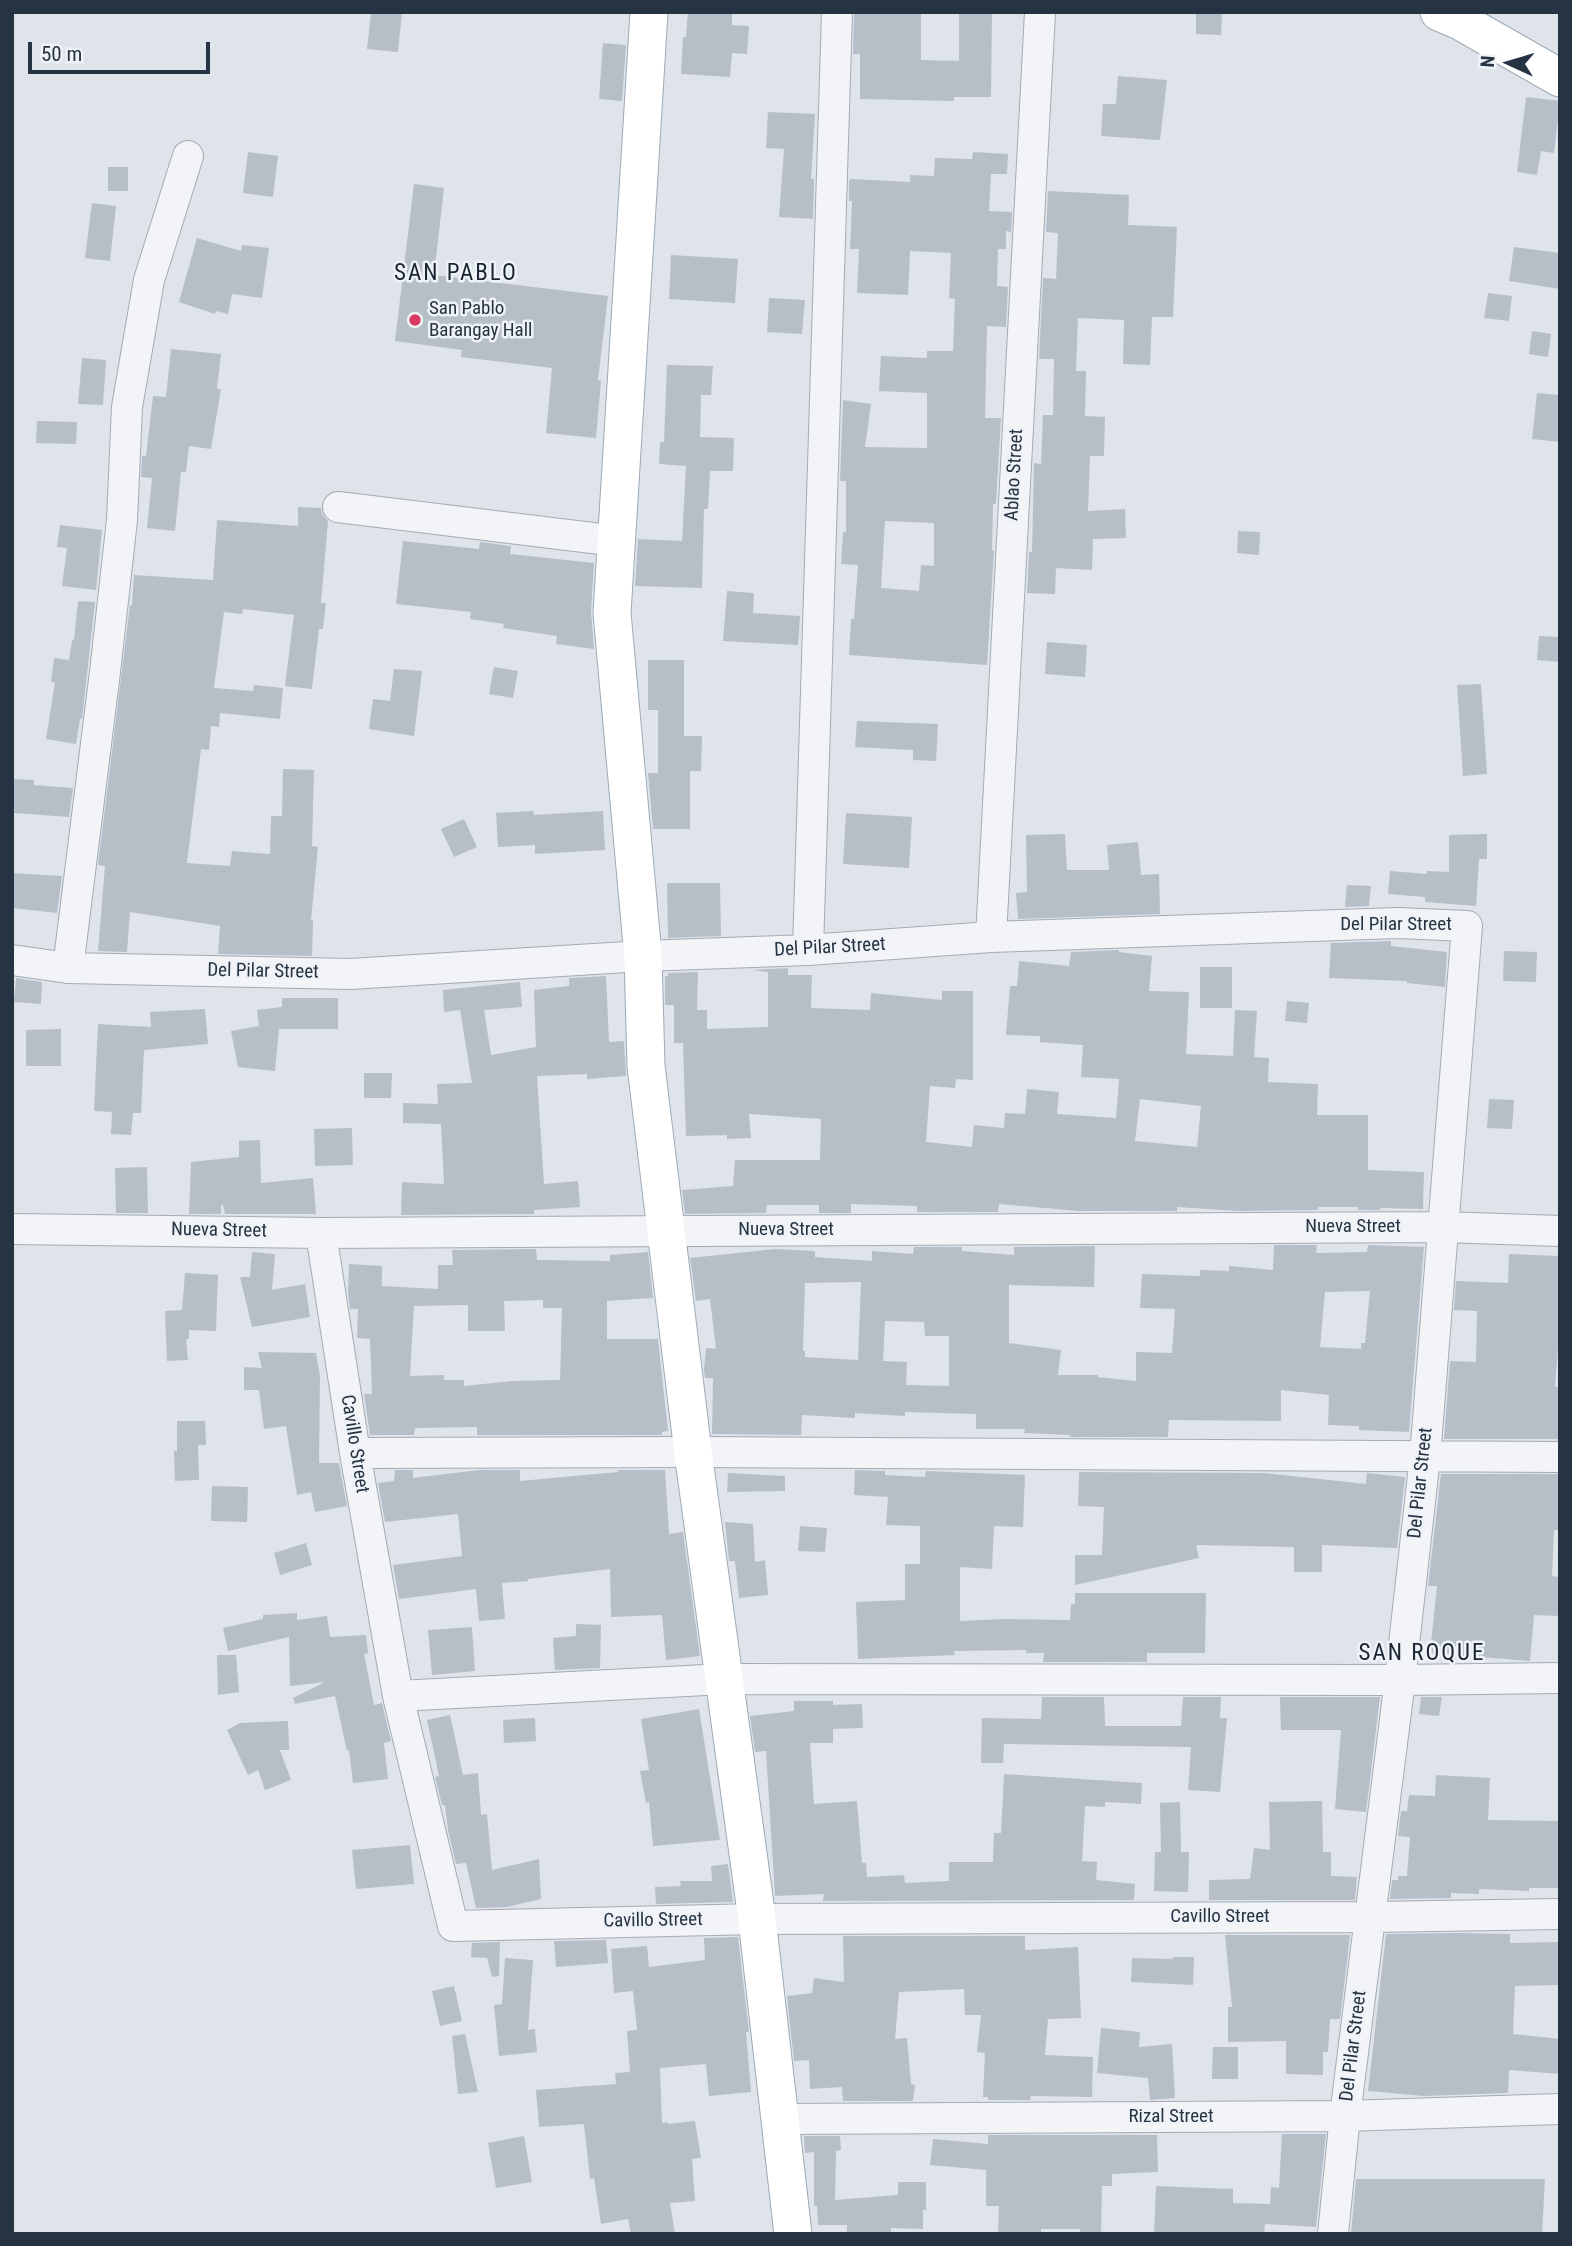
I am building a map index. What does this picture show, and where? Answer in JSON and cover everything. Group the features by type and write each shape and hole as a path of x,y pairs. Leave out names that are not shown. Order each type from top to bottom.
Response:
{"main road":[{"path":"649,12 612,613 643,956 646,1066 693,1452 757,1919 793,2234"},
{"path":"1439,12 1460,21 1560,78"}],"street":[{"path":"808,950 837,12"},
{"name":"Ablao Street","path":"991,937 1040,12"},
{"path":"68,968 122,520 127,407 149,281 188,156"},
{"path":"338,507 617,541"},
{"name":"Del Pilar Street","path":"12,960 68,968 350,974 643,956 808,950 991,937 1398,923 1467,926 1425,1457 1333,2234"},
{"name":"Nueva Street","path":"12,1229 321,1233 1444,1227 1560,1231"},
{"name":"Cavillo Street","path":"321,1233 355,1453 398,1696 453,1926 757,1919 1560,1914"},
{"path":"355,1453 693,1452 1560,1457"},
{"path":"398,1696 725,1679 1400,1681 1560,1678"},
{"name":"Rizal Street","path":"781,2119 1345,2116 1560,2109"}],"building":[{"path":"371,12 402,12 398,52 367,49"},
{"path":"688,12 732,12 732,25 749,26 747,54 732,53 730,77 681,74 683,37 686,37"},
{"path":"854,12 921,12 921,60 959,61 959,12 992,12 991,97 954,97 954,101 860,99 860,54 853,54"},
{"path":"1196,12 1222,12 1221,35 1196,34"},
{"path":"603,43 626,45 622,101 599,99"},
{"path":"1118,76 1167,80 1160,140 1101,136 1103,104 1116,104"},
{"path":"1526,97 1560,101 1554,153 1541,151 1537,175 1517,172"},
{"path":"768,112 815,114 811,179 814,179 813,219 779,217 784,149 766,148"},
{"path":"248,152 278,156 273,197 243,193"},
{"path":"973,152 1008,154 1007,174 991,174 989,211 1012,212 1011,232 1006,231 1006,249 998,249 997,286 1008,287 1006,327 987,326 985,418 1001,418 996,504 993,504 994,550 987,665 849,655 858,565 841,564 843,532 846,532 846,481 840,481 843,400 871,404 865,447 927,448 927,393 879,391 881,356 927,358 927,351 953,351 955,299 949,298 951,253 910,251 908,295 857,293 859,249 850,249 852,201 849,201 849,181 910,182 910,175 934,176 935,158 972,159","holes":["885,521 934,523 934,566 921,565 919,591 881,588"]},
{"path":"108,167 128,167 128,191 108,191"},
{"path":"414,184 444,188 434,275 608,296 598,380 601,381 596,438 546,433 552,368 461,357 462,350 395,341"},
{"path":"1048,191 1129,195 1128,225 1177,227 1173,317 1152,317 1150,365 1123,364 1124,320 1078,318 1076,371 1086,371 1085,416 1105,417 1104,456 1090,456 1088,511 1125,509 1126,538 1093,539 1092,570 1056,568 1055,594 1027,593 1029,552 1032,552 1034,463 1041,464 1043,415 1053,415 1054,359 1039,359 1043,278 1056,279 1058,233 1046,232"},
{"path":"92,203 116,206 110,261 85,258"},
{"path":"197,238 241,251 242,245 269,248 262,298 232,294 228,314 216,311 215,314 179,302"},
{"path":"1514,247 1560,253 1560,289 1509,281"},
{"path":"671,255 738,259 735,303 669,299"},
{"path":"1488,293 1512,296 1509,321 1484,318"},
{"path":"769,298 805,300 802,334 767,332"},
{"path":"1532,331 1551,334 1548,357 1529,354"},
{"path":"171,349 221,354 217,389 221,389 211,449 189,446 186,472 181,472 175,531 147,528 152,478 141,477 153,396 166,397"},
{"path":"82,358 106,360 103,405 78,404"},
{"path":"667,365 713,366 711,395 701,395 700,437 734,438 733,471 710,471 708,509 704,509 702,588 635,586 638,539 682,541 686,466 659,464 660,442 664,442"},
{"path":"1537,393 1560,395 1560,442 1532,439"},
{"path":"37,421 77,422 76,444 36,443"},
{"path":"298,507 321,508 328,521 321,603 326,603 323,629 319,629 312,689 285,686 294,615 243,609 242,614 224,612 214,688 253,691 254,685 283,688 280,719 220,713 219,727 211,726 209,750 201,749 187,863 230,866 232,851 270,854 271,816 282,816 283,769 314,770 312,846 318,847 311,920 312,956 218,954 220,926 130,912 127,952 98,951 105,866 98,865 134,575 213,580 217,520 298,526"},
{"path":"60,525 102,530 96,590 62,586 67,548 57,547"},
{"path":"1238,531 1260,532 1259,555 1237,553"},
{"path":"403,541 479,549 480,542 511,546 510,554 594,563 591,612 594,649 556,644 557,636 503,628 504,624 470,619 471,612 396,604"},
{"path":"727,591 754,593 753,613 800,616 798,645 723,641"},
{"path":"78,601 95,602 82,719 76,744 46,739 55,682 51,682 54,658 69,660"},
{"path":"1539,636 1560,637 1560,662 1537,660"},
{"path":"1047,642 1087,645 1085,677 1045,674"},
{"path":"648,660 684,660 684,736 702,736 701,771 690,771 690,829 653,829 648,773 658,773 658,710 648,710"},
{"path":"494,667 518,671 513,698 489,694"},
{"path":"394,669 422,671 414,736 369,729 373,699 390,701"},
{"path":"1481,684 1487,774 1463,776 1457,685"},
{"path":"857,721 938,724 936,761 913,760 913,750 855,747"},
{"path":"12,779 34,780 34,785 73,788 69,817 14,813"},
{"path":"533,811 534,815 603,811 605,850 535,854 535,845 498,847 496,813"},
{"path":"846,813 912,817 909,868 843,864"},
{"path":"464,819 477,847 454,857 441,829"},
{"path":"1065,834 1067,870 1109,870 1107,845 1138,842 1141,875 1159,874 1160,914 1018,919 1016,893 1027,892 1026,835"},
{"path":"1487,834 1487,859 1479,859 1476,906 1425,902 1425,897 1388,894 1390,871 1427,874 1427,871 1449,872 1449,835"},
{"path":"12,873 62,876 57,913 12,908"},
{"path":"667,883 720,883 721,936 668,938"},
{"path":"1347,885 1371,886 1369,906 1345,907"},
{"path":"1391,941 1391,946 1447,952 1445,987 1407,981 1329,978 1331,943"},
{"path":"1119,950 1152,956 1149,991 1189,992 1186,1054 1233,1056 1235,1010 1257,1011 1254,1057 1269,1058 1268,1082 1318,1084 1317,1115 1368,1115 1368,1170 1424,1172 1423,1209 1358,1210 1358,1207 1318,1207 1318,1210 1238,1211 1177,1207 1177,1211 1079,1211 999,1204 998,1212 917,1212 917,1206 851,1204 851,1213 819,1213 819,1205 767,1205 766,1213 685,1214 682,1190 733,1186 735,1160 820,1160 821,1119 749,1114 751,1138 727,1139 727,1135 686,1136 683,1043 674,1043 674,1005 665,1005 665,976 668,976 668,973 698,972 697,1010 707,1010 707,1029 768,1027 768,972 752,970 788,968 788,975 812,975 811,1008 870,1010 871,993 942,1000 942,991 973,991 973,1080 956,1079 955,1088 930,1086 926,1142 972,1147 974,1125 1004,1128 1005,1113 1025,1114 1027,1089 1059,1092 1057,1114 1116,1118 1119,1079 1081,1077 1083,1045 1040,1042 1040,1036 1006,1035 1010,986 1017,986 1019,961 1069,966 1071,952","holes":["1140,1099 1201,1106 1197,1147 1135,1141"]},
{"path":"1504,951 1537,952 1536,982 1503,981"},
{"path":"1200,967 1232,967 1232,1008 1200,1008"},
{"path":"606,976 609,1042 624,1041 626,1076 587,1079 587,1074 537,1076 544,1184 578,1181 580,1207 534,1210 534,1214 401,1215 402,1182 444,1184 441,1124 403,1123 403,1103 438,1104 437,1084 472,1083 460,1010 444,1012 443,990 520,982 522,1007 484,1010 491,1055 536,1047 534,990 569,986 569,978"},
{"path":"16,978 42,982 41,1004 14,1002"},
{"path":"282,998 338,998 338,1029 279,1029 275,1071 238,1067 231,1031 259,1026 257,1010 282,1007"},
{"path":"1287,1001 1309,1003 1307,1023 1285,1021"},
{"path":"205,1009 208,1044 144,1050 141,1113 133,1113 131,1135 111,1134 112,1112 94,1111 98,1024 151,1027 150,1012"},
{"path":"61,1029 61,1066 26,1066 26,1030"},
{"path":"364,1073 392,1073 391,1098 364,1098"},
{"path":"1489,1099 1514,1100 1512,1129 1487,1128"},
{"path":"352,1128 353,1165 315,1166 314,1129"},
{"path":"260,1140 261,1183 313,1178 316,1214 225,1214 221,1205 221,1214 189,1214 191,1162 239,1157 239,1141"},
{"path":"147,1167 148,1213 116,1213 115,1168"},
{"path":"1274,1245 1317,1245 1316,1253 1367,1252 1368,1245 1424,1247 1409,1432 1359,1430 1359,1426 1328,1425 1329,1395 1281,1390 1281,1421 1169,1420 1168,1437 1070,1437 1024,1433 1025,1429 976,1429 976,1414 905,1412 905,1416 855,1413 855,1418 802,1415 801,1435 712,1434 713,1378 705,1378 704,1370 706,1348 716,1349 710,1299 696,1301 690,1258 775,1249 815,1251 815,1257 872,1261 872,1251 913,1254 914,1247 962,1247 962,1251 1014,1255 1014,1247 1095,1246 1094,1287 1009,1285 1009,1343 1061,1350 1058,1375 1098,1375 1136,1381 1136,1352 1172,1353 1175,1309 1140,1308 1142,1274 1200,1276 1200,1270 1229,1271 1229,1266 1273,1270","holes":["861,1282 858,1360 805,1357 805,1283","1370,1291 1365,1343 1361,1343 1361,1349 1320,1347 1325,1292","885,1321 924,1322 925,1336 949,1336 949,1386 906,1385 907,1362 883,1361"]},
{"path":"536,1249 537,1260 610,1261 610,1255 648,1252 653,1298 607,1301 607,1339 658,1339 668,1431 662,1432 662,1435 477,1435 477,1427 415,1428 414,1435 370,1435 364,1394 372,1394 370,1339 357,1338 358,1309 350,1309 349,1264 382,1266 382,1286 438,1289 438,1265 453,1265 452,1250","holes":["543,1300 543,1308 562,1308 560,1380 464,1386 464,1380 444,1380 444,1375 410,1376 414,1306 468,1305 468,1331 505,1331 504,1301"]},
{"path":"252,1252 275,1254 272,1290 305,1284 310,1317 252,1327 240,1277 250,1277"},
{"path":"1509,1254 1560,1256 1560,1322 1555,1387 1560,1387 1559,1439 1444,1439 1450,1361 1476,1362 1477,1311 1454,1310 1456,1281 1508,1283"},
{"path":"185,1273 218,1275 216,1331 189,1330 189,1339 186,1339 188,1360 167,1361 165,1311 182,1310"},
{"path":"258,1352 316,1353 320,1376 319,1463 339,1463 347,1506 315,1512 311,1492 297,1495 286,1426 264,1429 259,1390 244,1390 244,1367 262,1368"},
{"path":"177,1421 205,1421 206,1445 198,1445 199,1480 175,1481"},
{"path":"395,1470 413,1470 413,1478 479,1470 520,1470 520,1481 618,1470 665,1470 669,1534 683,1532 700,1656 666,1660 662,1615 611,1617 610,1569 502,1583 505,1619 479,1621 476,1589 399,1599 393,1565 462,1556 458,1514 385,1522 378,1483 394,1481"},
{"path":"855,1470 925,1477 926,1471 1025,1475 1023,1527 994,1526 992,1569 960,1567 960,1621 1070,1620 1075,1593 1206,1593 1205,1653 1147,1653 1147,1662 1043,1662 1044,1653 1026,1653 1026,1650 954,1651 955,1655 858,1659 856,1602 905,1600 905,1564 920,1564 920,1526 886,1525 888,1497 854,1495"},
{"path":"1079,1472 1264,1473 1366,1484 1367,1473 1405,1477 1397,1548 1322,1545 1322,1572 1294,1572 1294,1547 1196,1545 1199,1558 1075,1585 1075,1555 1102,1555 1104,1507 1078,1506"},
{"path":"728,1473 785,1476 785,1491 727,1492"},
{"path":"1441,1474 1560,1474 1560,1530 1554,1530 1552,1576 1560,1577 1560,1616 1534,1615 1530,1661 1430,1653 1437,1586 1428,1586"},
{"path":"212,1486 248,1487 247,1522 211,1521"},
{"path":"725,1522 753,1524 755,1562 765,1560 768,1595 739,1598 735,1561 729,1561"},
{"path":"800,1526 827,1528 825,1552 798,1551"},
{"path":"306,1543 312,1565 280,1575 274,1553"},
{"path":"297,1613 297,1620 327,1616 330,1637 366,1635 368,1653 364,1654 374,1705 382,1703 391,1741 384,1743 388,1779 353,1783 349,1750 347,1751 335,1696 295,1704 293,1698 325,1682 290,1686 289,1637 228,1651 223,1628 263,1619 263,1615"},
{"path":"576,1624 601,1625 600,1668 555,1670 553,1638 576,1636"},
{"path":"472,1627 475,1671 432,1675 428,1630"},
{"path":"217,1655 236,1655 239,1692 218,1695"},
{"path":"1042,1697 1104,1697 1105,1726 1181,1726 1183,1697 1221,1697 1220,1718 1227,1718 1220,1792 1188,1790 1191,1747 1004,1744 1003,1763 981,1763 982,1718 1041,1719"},
{"path":"1280,1697 1380,1697 1366,1812 1335,1809 1341,1730 1281,1730"},
{"path":"1421,1697 1442,1697 1439,1716 1419,1714"},
{"path":"794,1701 833,1701 833,1705 862,1704 863,1728 833,1729 833,1743 810,1743 814,1804 857,1801 862,1863 866,1863 867,1877 904,1875 905,1883 949,1881 949,1862 993,1862 994,1833 1001,1833 1004,1774 1142,1783 1141,1804 1105,1802 1105,1807 1085,1806 1082,1861 1097,1862 1096,1880 1135,1884 1134,1900 823,1901 824,1894 775,1896 766,1751 755,1752 750,1716 794,1711"},
{"path":"699,1709 720,1840 653,1846 649,1802 646,1803 640,1771 649,1770 641,1719"},
{"path":"450,1715 463,1775 478,1773 481,1815 487,1814 492,1870 539,1859 541,1899 507,1907 476,1908 466,1863 456,1864 445,1805 442,1805 435,1777 439,1776 427,1720"},
{"path":"535,1718 536,1741 504,1743 503,1720"},
{"path":"288,1721 289,1750 280,1750 291,1780 265,1790 258,1770 248,1775 227,1730 240,1723"},
{"path":"1436,1775 1490,1778 1488,1820 1560,1821 1560,1888 1529,1888 1529,1891 1479,1889 1479,1894 1451,1893 1451,1898 1390,1899 1392,1880 1398,1880 1398,1876 1407,1876 1410,1837 1398,1836 1401,1811 1407,1811 1409,1795 1435,1796"},
{"path":"1322,1801 1323,1852 1331,1852 1331,1876 1357,1877 1355,1900 1209,1900 1209,1880 1250,1879 1254,1848 1270,1850 1269,1802"},
{"path":"1180,1802 1181,1852 1189,1852 1188,1892 1154,1891 1155,1852 1161,1852 1160,1803"},
{"path":"410,1845 414,1884 356,1889 352,1850"},
{"path":"728,1864 733,1902 656,1904 655,1887 681,1886 680,1881 712,1881 711,1866"},
{"path":"1386,1934 1510,1934 1510,1943 1558,1942 1559,1985 1515,1986 1513,2034 1560,2039 1560,2074 1509,2070 1508,2093 1424,2096 1368,2091"},
{"path":"1225,1935 1350,1935 1340,2019 1330,2019 1328,2052 1323,2052 1323,2075 1286,2074 1286,2041 1228,2042 1228,2007 1232,2007"},
{"path":"843,1936 1025,1936 1025,1950 1078,1947 1081,2018 1048,2019 1045,2055 1093,2057 1092,2097 1031,2096 1030,2100 988,2100 988,2097 983,2097 985,2053 977,2052 981,2015 965,2015 964,1989 899,1992 895,2039 907,2038 911,2084 915,2085 913,2101 843,2101 842,2087 810,2089 809,2060 794,2061 787,1996 812,1993 814,1978 844,1982"},
{"path":"738,1937 749,2032 746,2032 751,2092 709,2096 706,2064 660,2068 662,2123 695,2121 701,2158 692,2159 695,2201 670,2203 675,2234 631,2234 628,2219 601,2224 594,2178 590,2179 584,2124 539,2127 536,2090 616,2084 615,2073 630,2072 627,2031 637,2030 633,1991 614,1993 611,1949 647,1946 649,1967 705,1960 704,1938"},
{"path":"606,1940 608,1963 556,1967 554,1941"},
{"path":"500,1942 499,1976 492,1977 487,1958 471,1957 472,1943"},
{"path":"1194,1957 1193,1985 1131,1982 1132,1958"},
{"path":"505,1958 533,1960 528,2030 535,2029 537,2052 499,2056 494,2005 502,2004"},
{"path":"454,1986 462,2021 440,2026 432,1991"},
{"path":"1101,2028 1140,2032 1139,2047 1172,2044 1175,2098 1150,2100 1148,2078 1097,2073"},
{"path":"465,2034 478,2092 458,2094 452,2036"},
{"path":"1213,2047 1238,2047 1238,2079 1212,2079"},
{"path":"1282,2134 1326,2134 1316,2227 1265,2224 1264,2234 1154,2234 1156,2186 1233,2189 1233,2203 1270,2204 1271,2187 1279,2188"},
{"path":"988,2135 1157,2135 1158,2172 1112,2174 1112,2186 1102,2186 1101,2234 1080,2234 1080,2229 1041,2229 1041,2234 998,2234 999,2206 986,2206 986,2170 930,2165 933,2139 988,2144"},
{"path":"524,2136 532,2182 496,2188 488,2143"},
{"path":"804,2136 840,2136 841,2150 836,2151 835,2200 898,2195 898,2182 926,2182 923,2229 891,2228 891,2234 847,2234 847,2225 818,2225 817,2206 814,2206 814,2152 805,2153"},
{"path":"1356,2179 1545,2179 1542,2234 1351,2234"}],"place":[{"name":"San Pablo Barangay Hall","path":"415,320"}],"district":[{"name":"SAN PABLO","path":"456,274"},
{"name":"SAN ROQUE","path":"1422,1654"}]}
